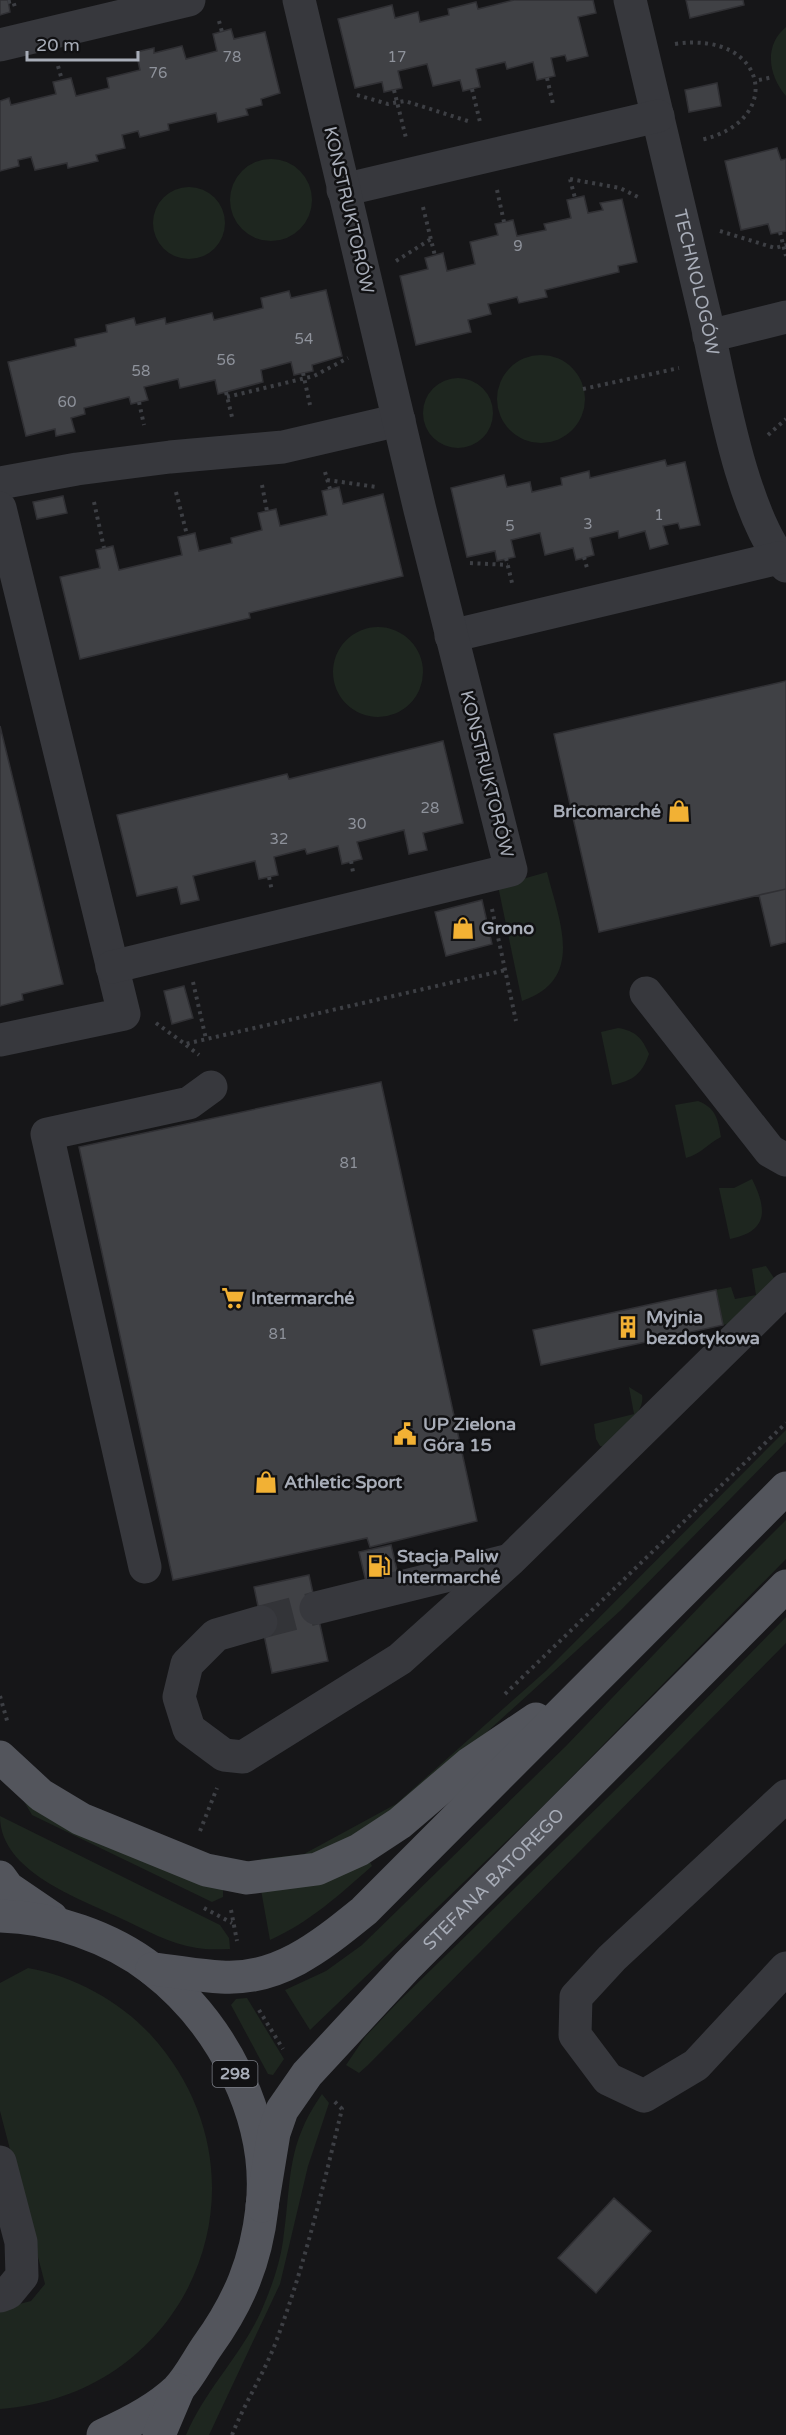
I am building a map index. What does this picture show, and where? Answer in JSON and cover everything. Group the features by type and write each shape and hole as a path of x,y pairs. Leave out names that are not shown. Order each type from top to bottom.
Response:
{"main road":[{"path":"152,1969 223,1977 246,1975 291,1964 320,1947 364,1911 786,1488"},
{"name":"STEFANA BATOREGO","path":"262,2206 274,2133 282,2110 307,2074 407,1966 786,1586"},
{"path":"0,1757 51,1801 81,1820 150,1850 206,1870 229,1875 247,1878 290,1874 317,1869 359,1850 400,1823 469,1764 602,1674"},
{"name":"298","path":"0,1877 8,1888 63,1925 111,1944 152,1969 188,2002 226,2053 251,2110 261,2158 262,2206 252,2260 231,2312 177,2390 159,2435"},
{"name":"298","path":"0,1916 63,1925"},
{"name":"298","path":"103,2435 125,2426 177,2390"}],"street":[{"path":"0,45 189,0"},
{"name":"KONSTRUKTORÓW","path":"112,967 511,870 451,636 299,0"},
{"name":"TECHNOLOGÓW","path":"451,636 783,562 756,512 734,439 630,0"},
{"path":"343,190 658,116"},
{"path":"712,348 786,317"},
{"path":"0,483 167,457 283,447 399,420"},
{"path":"0,508 124,1014 0,1040"},
{"path":"646,993 770,1151 786,1160"},
{"path":"145,1567 47,1134 189,1103 211,1087"},
{"path":"261,1622 216,1635 187,1664 180,1697 189,1729 224,1755 243,1757 400,1659 510,1560 786,1288"},
{"path":"316,1608 510,1560"},
{"path":"786,1796 612,1958 576,1997 575,2035 608,2079 644,2096 696,2065 786,1968"},
{"path":"0,2162 21,2242 22,2276 8,2293 0,2296"}],"path":[{"path":"642,48 679,43 724,48 740,53 749,61 759,80 761,90 754,107 734,128 714,138 665,148"},
{"path":"759,80 773,77"},
{"path":"319,85 388,104 405,101 481,125"},
{"path":"714,230 775,248 785,246"},
{"path":"780,232 786,256"},
{"path":"583,389 712,348"},
{"path":"227,397 314,376 347,360 351,349"},
{"path":"167,457 187,535"},
{"path":"87,468 104,548"},
{"path":"327,480 416,492"},
{"path":"485,876 516,1020"},
{"path":"185,949 206,1039"},
{"path":"124,1014 141,1012 185,1044 506,970"},
{"path":"204,1820 216,1794"},
{"path":"230,1900 232,1923 239,1948"},
{"path":"258,2006 288,2056"},
{"path":"232,2435 246,2399 276,2342 308,2252 342,2109 330,2097"}],"shaded area":[{"path":"786,27 786,96 772,70 771,52 774,43"},
{"path":"271,159 287,162 300,171 309,184 312,200 309,216 300,229 287,238 271,241 255,238 242,229 233,216 230,200 233,184 242,171 255,162"},
{"path":"196,187 215,197 223,209 225,223 223,237 215,249 203,257 182,259 163,249 155,237 153,216 163,197 175,189"},
{"path":"541,355 558,359 572,368 581,382 585,399 581,416 572,430 558,439 541,443 524,439 510,430 501,416 497,399 501,382 510,368 524,359"},
{"path":"458,378 471,381 483,388 490,400 493,413 490,426 483,438 471,445 458,448 445,445 433,438 426,426 423,413 426,400 433,388 445,381"},
{"path":"378,627 395,630 410,640 420,655 423,672 420,689 410,704 395,714 378,717 361,714 346,704 336,689 333,672 336,655 346,640 361,630"},
{"path":"547,872 561,929 563,947 561,963 555,978 542,991 522,1001 498,886"},
{"path":"618,1028 638,1036 649,1054 640,1072 631,1079 612,1085 601,1032"},
{"path":"698,1101 709,1107 715,1115 721,1137 686,1158 675,1105"},
{"path":"752,1179 760,1200 761,1217 752,1230 730,1239 719,1188 734,1188"},
{"path":"766,1266 774,1278 737,1322 723,1325 716,1290 731,1287 735,1299 756,1295 752,1269"},
{"path":"629,1387 642,1395 639,1409 629,1423 604,1447 600,1446 596,1439 594,1424 634,1414"},
{"path":"786,1430 786,1442 621,1610 419,1794 341,1849 261,1867 261,1859 304,1854 396,1804 547,1670"},
{"path":"786,1520 786,1559 543,1806 310,2030 285,1990 326,1971 362,1945 566,1746"},
{"path":"786,1617 786,1643 368,2065 359,2073 346,2065 365,2037 397,2003 648,1758"},
{"path":"22,1798 223,1887 223,1897 212,1902 32,1815"},
{"path":"0,1816 220,1925 229,1938 230,1949 201,1949 167,1940 64,1892 27,1868 13,1853 3,1836"},
{"path":"370,1862 372,1866 324,1907 285,1933 270,1940 261,1890"},
{"path":"28,1968 62,1977 95,1992 124,2011 150,2034 189,2091 209,2151 211,2212 196,2270 166,2322 123,2365 67,2395 0,2409 0,2309 31,2301 45,2284 0,2111 0,1983"},
{"path":"247,1998 284,2059 273,2075 268,2074 231,2005 236,1999"},
{"path":"322,2094 329,2103 308,2166 280,2284 209,2435 186,2435 204,2401 257,2320 268,2295 282,2249 296,2148 310,2113"}],"building":[{"path":"0,0 8,0 10,12 0,15"},
{"path":"514,0 593,0 596,13 578,17 588,56 567,61 565,55 551,58 555,76 537,80 533,62 507,69 505,62 476,69 480,87 463,91 460,80 433,86 427,64 398,71 402,88 384,92 382,82 355,88 338,19 392,5 395,18 418,12 420,22 449,15 448,9 476,2 478,9"},
{"path":"686,0 743,0 744,5 690,18"},
{"path":"231,29 234,39 265,32 280,93 261,99 262,105 246,109 248,115 218,122 216,113 168,124 169,130 140,137 138,131 122,135 125,148 96,155 98,161 68,168 67,163 35,170 31,157 18,160 19,166 0,171 0,101 9,98 11,105 56,94 53,82 71,78 76,96 109,88 107,78 140,70 136,52 154,48 154,53 182,46 186,59 217,51 213,34"},
{"path":"717,83 721,106 689,112 685,90"},
{"path":"777,148 781,160 786,159 786,231 771,234 768,224 741,230 725,161"},
{"path":"584,196 588,213 603,210 600,203 622,199 637,262 618,266 619,272 545,290 547,297 519,303 517,297 488,304 491,314 468,320 471,332 416,345 400,276 428,269 425,258 443,253 447,271 475,264 470,242 498,235 495,224 513,220 517,236 546,230 544,224 571,218 567,200"},
{"path":"326,290 342,356 312,365 313,371 294,375 291,362 261,370 263,382 218,394 215,380 180,388 178,379 144,387 148,400 131,404 129,397 84,408 85,414 71,418 75,432 56,436 55,429 26,436 8,362 76,346 75,339 107,332 106,325 134,318 136,325 165,318 166,324 212,313 214,320 263,308 261,298 289,291 291,298"},
{"path":"665,460 667,466 685,462 700,525 680,529 678,523 663,526 668,544 650,549 645,531 619,538 618,531 590,538 594,555 576,560 573,548 545,555 540,533 511,540 515,557 497,561 495,551 467,557 451,488 504,475 507,487 530,482 532,492 562,485 561,478 589,471 590,478"},
{"path":"339,487 343,504 383,494 403,576 249,613 250,618 80,659 60,577 100,568 96,550 113,546 119,570 182,555 178,537 195,533 199,551 232,543 231,538 262,530 258,513 276,509 280,526 327,515 322,491"},
{"path":"63,496 67,513 37,519 33,502"},
{"name":"Bricomarché","path":"786,681 786,889 599,932 554,734"},
{"path":"0,726 63,984 22,994 23,1000 0,1006"},
{"path":"443,741 463,823 423,833 427,850 409,854 404,830 357,842 362,859 342,864 338,846 307,854 305,849 274,857 278,875 259,879 255,861 193,876 199,900 181,904 177,887 137,896 117,815 287,774 289,779"},
{"path":"786,889 786,942 771,946 759,895"},
{"name":"Grono","path":"482,900 492,944 446,956 435,912"},
{"path":"184,986 193,1018 172,1024 164,991"},
{"path":"381,1082 477,1521 370,1547 367,1538 173,1580 79,1147"},
{"name":"Myjnia bezdotykowa","path":"716,1290 723,1325 541,1365 533,1330"},
{"name":"Stacja Paliw Intermarché","path":"391,1545 399,1579 367,1586 359,1552"},
{"path":"309,1575 328,1661 272,1673 254,1587"},
{"path":"614,2198 651,2231 596,2293 558,2258"}],"tunnel":[{"path":"261,1622 316,1608"}],"place":[{"name":"Bricomarché","path":"679,811"},
{"name":"Grono","path":"463,928"},
{"name":"Intermarché","path":"233,1298"},
{"name":"Myjnia bezdotykowa","path":"628,1327"},
{"name":"UP Zielona Góra 15","path":"405,1434"},
{"name":"Athletic Sport","path":"266,1482"},
{"name":"Stacja Paliw Intermarché","path":"379,1566"}]}
